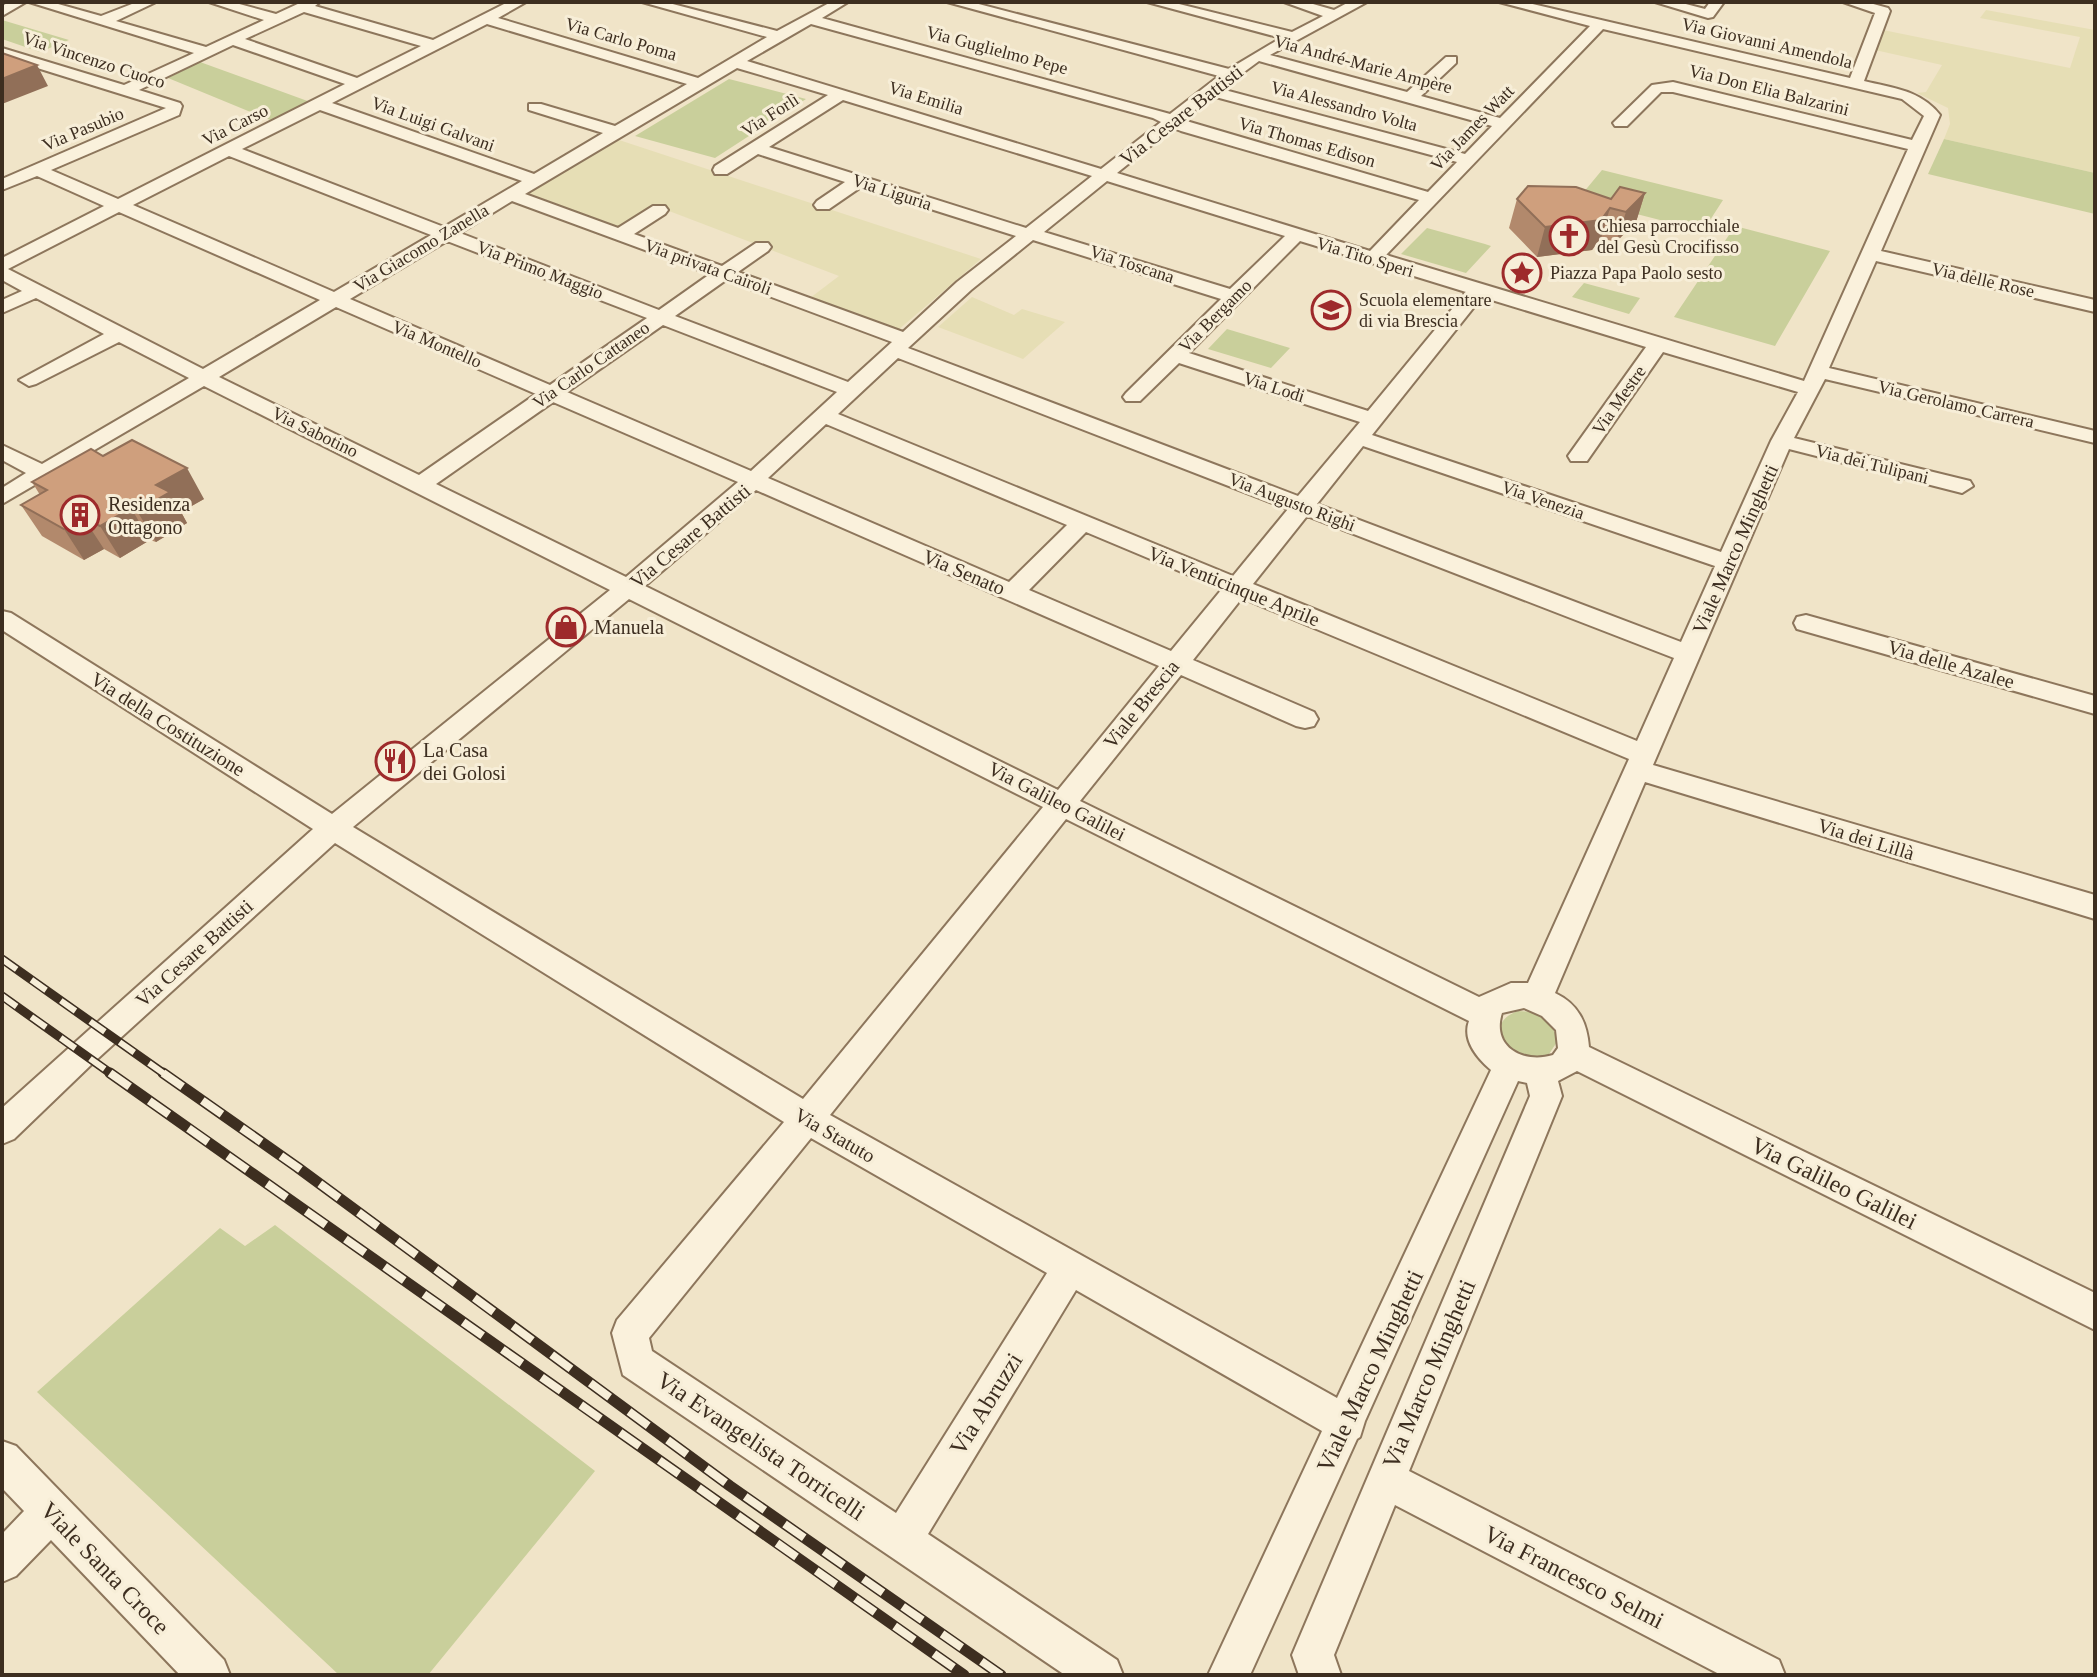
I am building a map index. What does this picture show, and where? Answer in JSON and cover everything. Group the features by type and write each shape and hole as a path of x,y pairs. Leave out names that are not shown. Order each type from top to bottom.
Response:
{"street":[{"path":"2,12 19,2"},
{"path":"36,2 208,52"},
{"path":"102,21 149,2"},
{"path":"216,2 277,19"},
{"path":"486,19 496,2"},
{"name":"Via Carso","path":"2,265 120,208 519,2"},
{"path":"649,2 779,36"},
{"name":"Via Giacomo Zanella","path":"2,497 734,62 841,2"},
{"path":"954,2 1231,74"},
{"path":"986,10 1000,2"},
{"path":"1154,2 1292,36"},
{"path":"1291,2 1335,15"},
{"name":"Via Cesare Battisti","path":"2,1129 83,1052 333,828 754,481 964,286 1231,74 1292,36 1360,2"},
{"name":"Via Giovanni Amendola","path":"1506,2 1907,96 1923,105"},
{"path":"1662,2 1712,8"},
{"path":"1850,2 1883,11 1855,84"},
{"path":"126,90 308,4 434,45"},
{"name":"Via Carlo Poma","path":"486,19 699,83"},
{"name":"Via Guglielmo Pepe","path":"809,19 1173,121"},
{"name":"Via James Watt","path":"1372,259 1600,24"},
{"path":"233,40 359,84"},
{"name":"Via Vincenzo Cuoco","path":"2,52 174,106"},
{"name":"Via André-Marie Ampère","path":"1257,56 1504,124"},
{"path":"1410,98 1451,60"},
{"name":"Via Emilia","path":"734,62 1105,174"},
{"name":"Via Don Elia Balzarini","path":"1621,123 1657,88 1673,87 1919,147"},
{"name":"Via Alessandro Volta","path":"1210,91 1468,160"},
{"name":"Via Forlì","path":"721,170 841,94"},
{"name":"Via Luigi Galvani","path":"319,104 534,180"},
{"name":"Viale Marco Minghetti","path":"1537,998 1782,441 1919,147 1932,115 1923,105"},
{"name":"Via Pasubio","path":"2,185 173,112 174,106"},
{"path":"535,107 616,132"},
{"name":"Via Thomas Edison","path":"1173,121 1187,128 1431,198"},
{"name":"Via Liguria","path":"756,148 1029,234"},
{"name":"Via Primo Maggio","path":"229,150 852,391"},
{"name":"Via Montello","path":"36,170 754,481"},
{"name":"Via Tito Speri","path":"1105,174 1372,259 1658,344 1813,380"},
{"path":"823,205 858,181"},
{"name":"Via privata Cairoli","path":"511,195 723,273 901,345"},
{"path":"620,235 659,210"},
{"name":"Via Toscana","path":"1029,234 1235,297"},
{"name":"Via Bergamo","path":"1133,397 1296,235"},
{"name":"Via Carlo Cattaneo","path":"421,484 762,247"},
{"name":"Via delle Rose","path":"1870,254 2095,306"},
{"name":"Via Sabotino","path":"2,273 203,377 629,587"},
{"path":"2,307 36,291"},
{"name":"Viale Brescia","path":"807,1119 1477,291"},
{"path":"29,380 121,333"},
{"name":"Via Mestre","path":"1579,456 1658,344"},
{"name":"Via Augusto Righi","path":"901,345 1302,506 1689,654"},
{"name":"Via Lodi","path":"1175,355 1365,428"},
{"name":"Via Gerolamo Carrera","path":"1813,380 2095,437"},
{"name":"Via Venticinque Aprile","path":"825,416 1236,586 1641,763"},
{"name":"Via Venezia","path":"1365,428 1729,563"},
{"name":"Via dei Tulipani","path":"1782,441 1962,486"},
{"path":"2,451 42,473"},
{"name":"Via Senato","path":"754,481 1305,719"},
{"path":"1012,593 1082,523"},
{"name":"Via Galileo Galilei","path":"629,587 1484,1014"},
{"name":"Via della Costituzione","path":"2,619 333,828"},
{"name":"Via delle Azalee","path":"1806,623 2095,705"},
{"name":"Via dei Lillà","path":"1641,763 2095,907"},
{"name":"Via Statuto","path":"333,828 807,1119 1347,1424"},
{"path":"1511,996 1537,998 1552,1005 1572,1028 1575,1042 1573,1054 1565,1064 1524,1069 1498,1057 1483,1036 1484,1014 1490,1005 1511,996"},
{"name":"Via Galileo Galilei","path":"1573,1054 2095,1312"},
{"name":"Viale Marco Minghetti","path":"1229,1675 1347,1424 1524,1069"},
{"name":"Via Marco Minghetti","path":"1320,1675 1313,1655 1546,1096 1524,1069"},
{"name":"Via Evangelista Torricelli","path":"807,1119 630,1333 636,1362 1102,1675"},
{"name":"Via Abruzzi","path":"901,1541 1070,1268"},
{"name":"Viale Santa Croce","path":"2,1460 209,1675"},
{"name":"Via Francesco Selmi","path":"1384,1479 1764,1675"},
{"path":"2,1562 51,1512"}],"shaded area":[{"path":"1986,10 2095,30 2095,173 1944,139 1950,124 1948,108 1917,93 1926,92 1942,65 1875,50 1883,30 2070,68 2080,37 1980,18"},
{"path":"616,139 981,259 898,330 810,298 839,276 656,206 622,228 530,194 529,188"},
{"path":"972,297 1014,315 1022,309 1065,322 1023,359 938,327"}],"green space":[{"path":"2,20 69,40 40,52 2,39"},
{"path":"200,62 313,103 275,122 168,78"},
{"path":"729,79 806,99 715,158 635,136"},
{"path":"1944,139 2095,173 2095,214 1928,174"},
{"path":"1602,170 1723,200 1703,231 1578,199"},
{"path":"1735,226 1830,251 1775,346 1674,317"},
{"path":"1427,228 1491,246 1466,273 1401,254"},
{"path":"1584,283 1640,298 1629,314 1572,297"},
{"path":"1227,329 1290,348 1271,368 1208,349"},
{"path":"1518,1011 1538,1015 1553,1028 1557,1042 1549,1054 1524,1056 1505,1043 1501,1026 1506,1017"},
{"path":"275,1225 595,1471 428,1675 339,1675 37,1392 220,1228 245,1246"}],"building":[{"path":"2,53 37,65 2,79"},
{"path":"1528,186 1576,187 1611,199 1620,187 1645,193 1626,212 1610,208 1601,220 1545,227 1517,199"},
{"path":"132,440 187,468 156,485 170,492 137,511 131,508 100,526 83,517 64,529 21,505 47,490 32,482 91,449 103,456"}],"railway":[{"path":"2,959 166,1075"},
{"path":"2,996 113,1075"},
{"path":"110,1073 964,1675"},
{"path":"163,1073 297,1167 730,1486 1001,1675"}],"place":[{"name":"Chiesa parrocchiale del Gesù Crocifisso","path":"1569,236"},
{"name":"Piazza Papa Paolo sesto","path":"1522,273"},
{"name":"Scuola elementare di via Brescia","path":"1331,310"},
{"name":"Residenza Ottagono","path":"80,515"},
{"name":"Manuela","path":"566,627"},
{"name":"La Casa dei Golosi","path":"395,761"}]}
